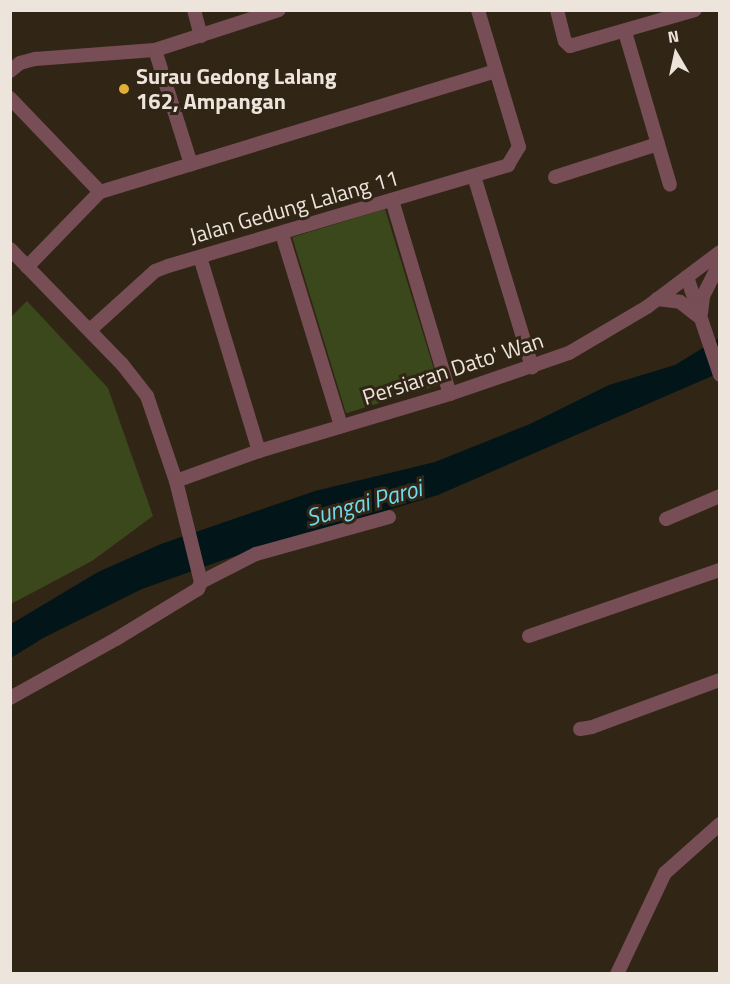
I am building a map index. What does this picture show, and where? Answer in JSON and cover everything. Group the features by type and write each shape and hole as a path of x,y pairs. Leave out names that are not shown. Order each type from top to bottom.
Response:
{"street":[{"path":"194,10 201,36"},
{"path":"10,71 20,63 35,59 155,50 279,10"},
{"path":"27,267 100,192 496,71 478,10"},
{"path":"557,10 565,41 570,46 695,10"},
{"path":"625,32 670,185"},
{"path":"155,50 191,164"},
{"name":"Jalan Gedung Lalang 11","path":"90,330 155,272 508,165 519,147 496,71"},
{"path":"10,98 100,192"},
{"path":"555,177 658,144"},
{"path":"474,176 532,367"},
{"path":"392,201 450,394"},
{"path":"282,234 341,426"},
{"path":"10,249 136,379 147,396 176,481 201,582 198,589 125,634 10,698"},
{"name":"Persiaran Dato' Wan","path":"176,481 259,451 450,394 569,353 657,299 720,252"},
{"path":"200,257 259,451"},
{"path":"700,319 703,296 720,262"},
{"path":"687,277 720,375"},
{"path":"657,299 680,302 700,319"},
{"path":"666,519 720,496"},
{"path":"201,582 256,554 389,517"},
{"path":"529,636 720,570"},
{"path":"580,729 592,727 720,680"},
{"path":"617,974 665,873 720,824"}],"green space":[{"path":"385,209 439,385 346,413 292,237"},
{"path":"27,301 108,388 153,516 92,561 11,604 11,317"}],"water":[{"name":"Sungai Paroi","path":"719,338 719,373 438,495 226,559 142,589 43,638 11,658 11,624 98,572 161,544 315,491 435,462 530,424 609,385 675,365"}],"place":[{"name":"Surau Gedong Lalang 162, Ampangan","path":"124,89"}]}
